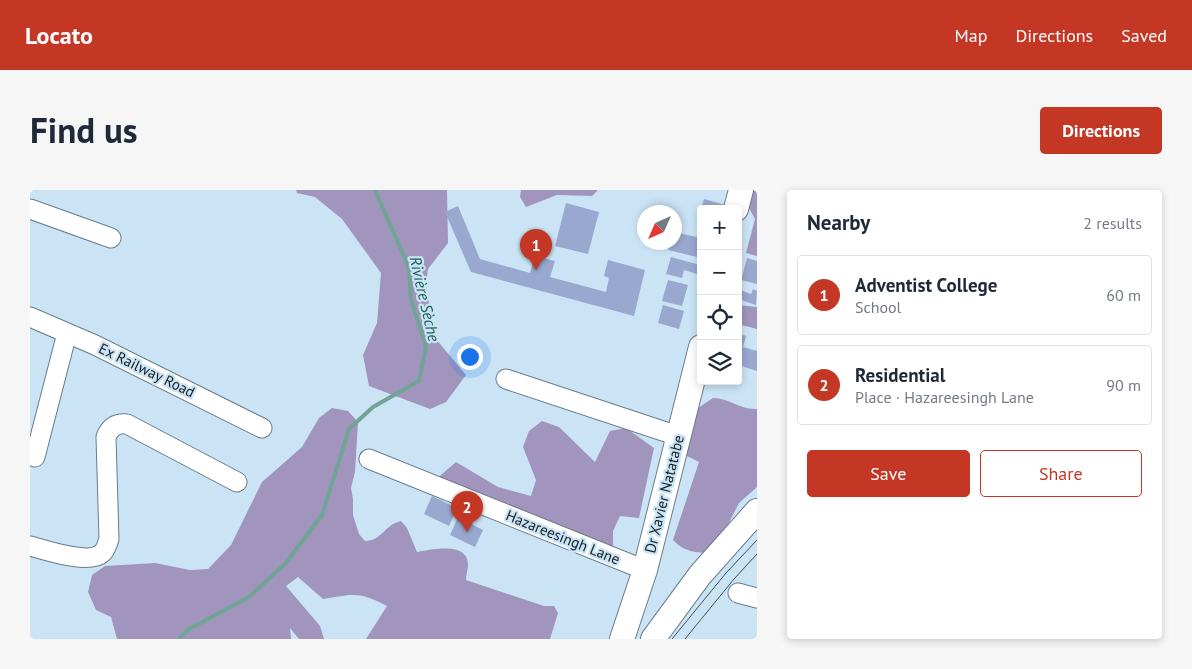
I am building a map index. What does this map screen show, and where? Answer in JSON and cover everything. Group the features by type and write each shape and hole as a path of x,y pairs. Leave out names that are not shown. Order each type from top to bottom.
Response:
{"main road":[{"path":"737,205 741,190"},
{"name":"Dr Xavier Natatabe","path":"622,639 645,570 697,362"},
{"path":"653,639 700,575 757,510"}],"street":[{"path":"30,209 111,238"},
{"name":"Ex Railway Road","path":"30,317 95,344 262,428"},
{"path":"35,457 67,333"},
{"path":"506,379 678,436"},
{"path":"30,546 79,557 93,558 101,554 106,548 109,539 106,437 108,430 120,423 127,424 237,482"},
{"name":"Hazareesingh Lane","path":"368,459 645,570"},
{"path":"738,593 757,598"}],"shaded area":[{"path":"296,190 447,190 448,243 428,269 426,285 435,338 466,375 446,402 430,409 369,386 363,355 377,323 381,273 342,219 315,197 297,193"},
{"path":"521,190 598,190 592,196 557,195 526,207 520,197"},
{"path":"739,190 757,190 757,256 746,253 755,219"},
{"path":"742,305 757,307 757,329 742,325"},
{"path":"713,398 725,400 745,408 757,409 757,487 739,503 714,552 702,553 687,550 673,540 699,462 683,454 695,410"},
{"path":"332,408 348,411 358,422 355,472 351,488 353,515 359,534 365,541 379,536 395,523 401,521 407,528 417,552 447,549 461,552 466,557 468,564 466,580 544,606 554,606 558,613 550,639 366,639 387,606 369,598 356,595 323,599 298,577 286,586 320,626 324,639 299,639 290,628 291,639 117,639 111,617 96,610 88,592 92,575 105,566 155,563 190,570 208,569 231,545 262,482 302,447 319,418"},
{"path":"542,421 559,427 595,462 610,431 626,428 654,448 639,518 620,516 613,531 613,563 426,488 456,462 498,487 531,496 536,480 523,447 529,431"}],"building":[{"path":"704,199 725,205 702,205"},
{"path":"566,203 599,212 588,254 555,246"},
{"path":"458,206 480,259 530,273 535,256 555,261 550,277 606,292 609,278 604,276 608,260 645,270 634,316 471,272 445,212"},
{"path":"682,234 697,237 697,257 668,250 682,250"},
{"path":"671,257 697,264 697,274 684,270 682,278 666,274"},
{"path":"747,258 757,261 757,284 742,280"},
{"path":"668,280 688,285 682,306 662,301"},
{"path":"753,289 757,291 756,305 742,300 742,291 751,294"},
{"path":"663,305 684,311 679,329 658,323"},
{"path":"742,334 746,336 743,347 757,351 757,371 742,366"},
{"path":"432,496 457,508 449,526 424,514"},
{"path":"458,517 483,530 475,547 450,535"}],"waterway":[{"name":"Rivière Sèche","path":"179,639 189,629 249,597 285,564 322,515 349,429 373,407 419,381 426,347 411,299 409,268 375,190"}],"tram line":[{"path":"672,639 726,573 757,540"},
{"path":"685,639 757,554"}],"place":[{"name":"Adventist College","path":"536,270"},
{"name":"Residential","path":"467,532"}]}
